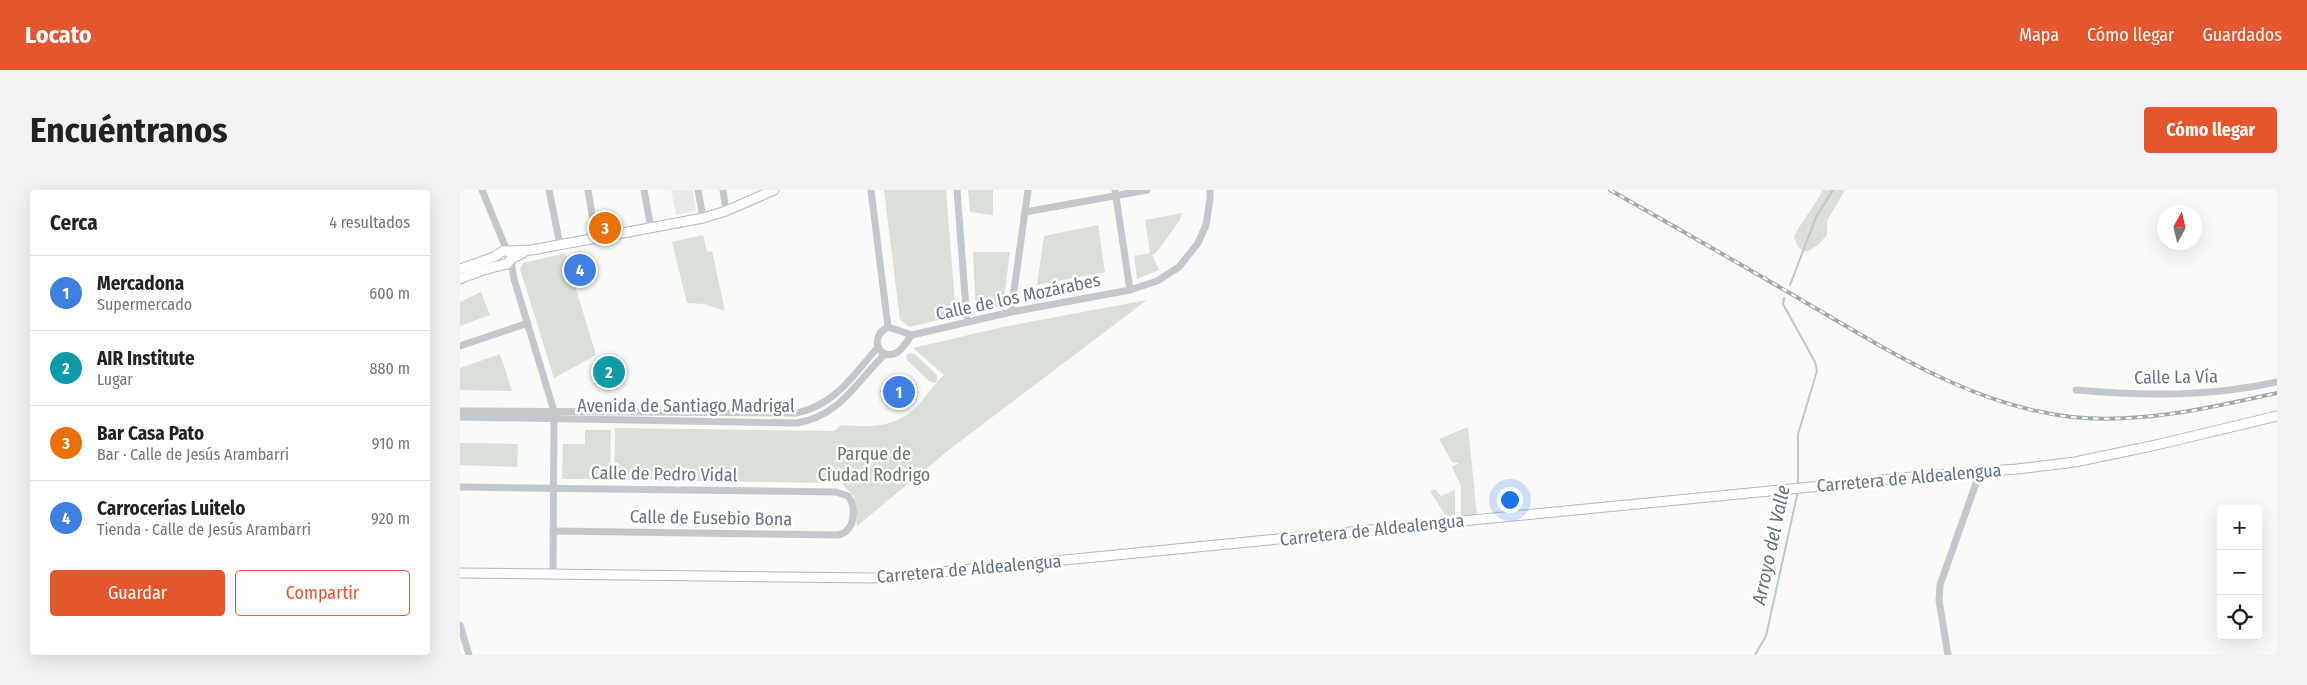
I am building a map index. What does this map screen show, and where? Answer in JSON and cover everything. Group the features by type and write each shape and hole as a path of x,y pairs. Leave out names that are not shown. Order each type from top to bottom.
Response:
{"street":[{"path":"482,190 501,240 554,411 553,574"},
{"path":"549,190 560,245"},
{"path":"588,190 596,239"},
{"path":"644,190 651,229"},
{"path":"698,190 703,218"},
{"path":"723,190 726,211"},
{"path":"460,269 532,250 703,218 726,211 774,190"},
{"path":"871,190 888,326"},
{"path":"957,190 967,322"},
{"path":"1011,312 1028,190"},
{"path":"1025,212 1116,193 1147,190"},
{"name":"Calle de los Mozárabes","path":"912,335 1011,312 1130,290 1162,278 1179,267 1198,243 1206,225 1210,190"},
{"path":"1116,193 1130,290"},
{"path":"460,279 505,257"},
{"path":"460,346 528,323"},
{"path":"888,326 900,330 912,335 894,354 885,354 878,347 876,338 880,330 888,326"},
{"path":"900,330 904,337 904,344"},
{"name":"Avenida de Santiago Madrigal","path":"460,411 796,413 811,410 836,395 878,347"},
{"name":"Avenida de Santiago Madrigal","path":"460,417 787,424 806,421 832,410 841,403 885,354"},
{"name":"Calle La Vía","path":"2076,390 2182,395 2240,389 2277,382"},
{"name":"Carretera de Aldealengua","path":"460,573 872,578 1139,554 1813,486 2046,466 2100,457 2277,416"},
{"path":"1948,655 1939,600 1940,585 1980,472"},
{"name":"Calle de Pedro Vidal","path":"460,487 836,492 849,497 853,506 853,513"},
{"name":"Calle de Eusebio Bona","path":"553,530 838,535 849,530 853,513"},
{"path":"460,625 470,655"}],"shaded area":[{"path":"671,190 693,190 696,211 676,215"}],"green space":[{"path":"884,190 946,190 956,316 909,327 900,320"},
{"path":"968,190 993,190 993,215 970,212"},
{"path":"1823,190 1845,190 1827,221 1827,235 1818,245 1807,252 1798,247 1794,237"},
{"path":"1182,213 1180,220 1156,253 1152,255 1159,270 1137,279 1134,256 1150,253 1145,220"},
{"path":"1098,225 1105,272 1037,285 1044,236"},
{"path":"703,235 707,252 712,251 725,311 704,304 687,303 672,242"},
{"path":"973,252 1010,252 1003,306 976,311"},
{"path":"565,253 596,355 554,378 520,269 523,263"},
{"path":"481,292 490,315 460,326 460,302"},
{"name":"Parque de Ciudad Rodrigo","path":"1147,300 950,449 857,526 854,496 841,483 614,480 615,428 834,431 841,425 874,426 894,422 912,411 944,375 913,348 1003,327"},
{"path":"909,353 915,354 937,375 937,381 934,383 929,381 907,360 906,355"},
{"path":"500,354 512,391 460,390 460,368"},
{"path":"1468,427 1477,516 1461,515 1461,486 1452,467 1459,463 1452,462 1439,439"},
{"path":"585,430 611,430 610,479 562,479 563,444 585,444"},
{"path":"460,443 518,444 517,467 460,465"},
{"path":"1435,489 1441,496 1455,490 1455,518 1447,518 1430,491"}],"waterway":[{"name":"Arroyo del Valle","path":"1790,285 1816,217 1833,190"},
{"name":"Arroyo del Valle","path":"1784,298 1783,304 1815,362 1817,371 1798,434 1798,484"},
{"name":"Arroyo del Valle","path":"1755,655 1766,636 1798,491"}],"railway":[{"path":"1610,190 1904,359 1935,375 2001,402 2036,411 2098,419 2175,413 2277,393"}],"place":[{"name":"Bar Casa Pato","path":"605,228"},
{"name":"Carrocerías Luitelo","path":"580,270"},
{"name":"AIR Institute","path":"609,372"},
{"name":"Mercadona","path":"899,392"}]}
